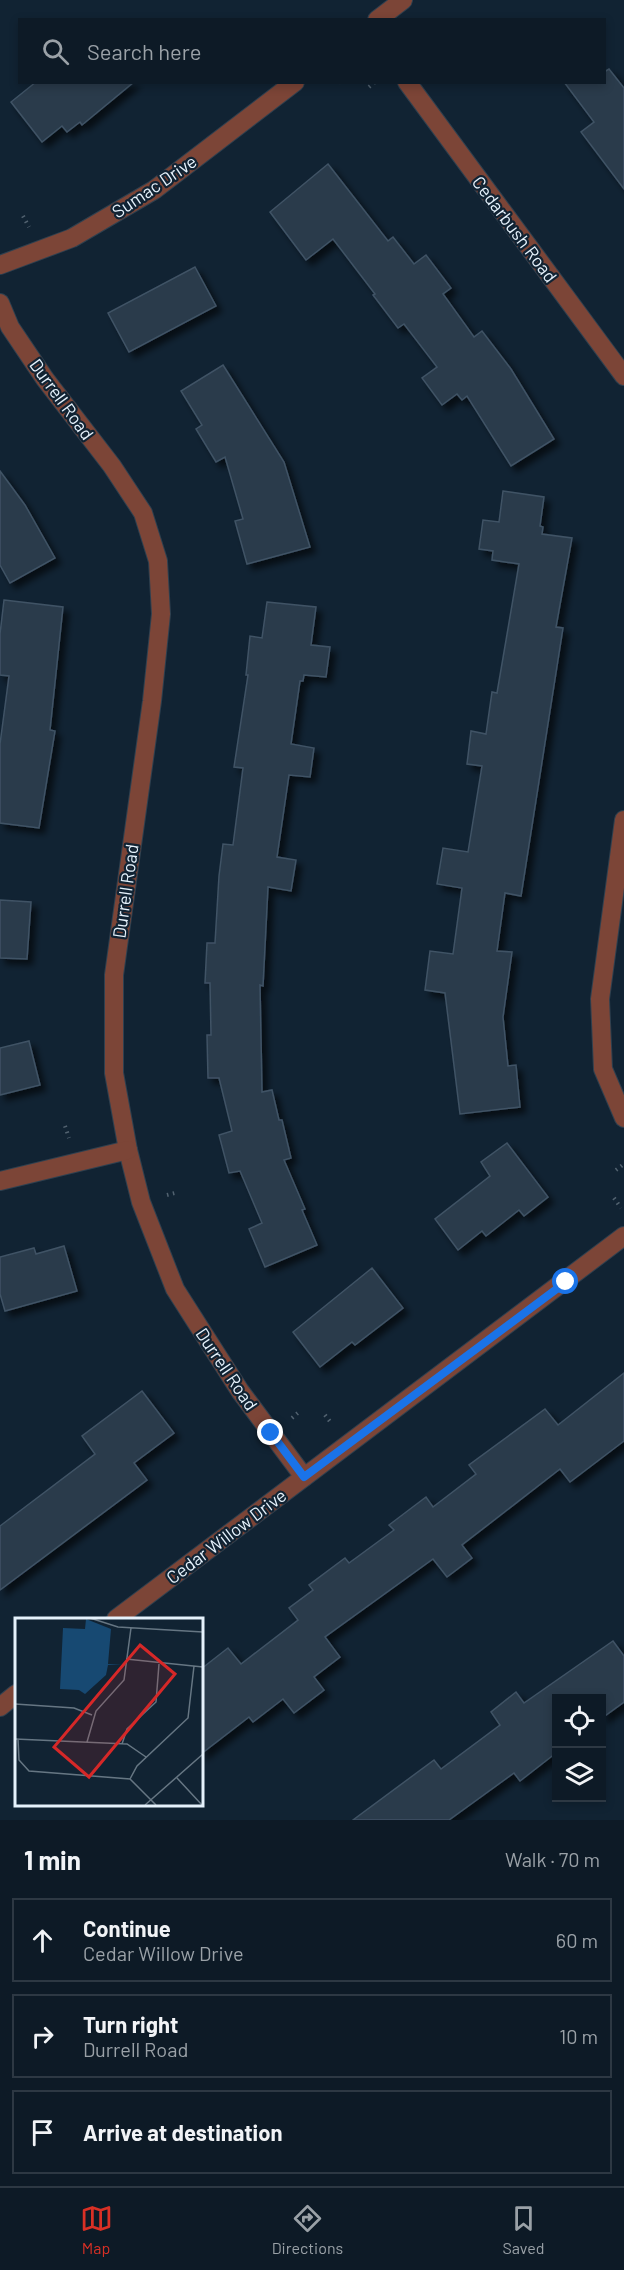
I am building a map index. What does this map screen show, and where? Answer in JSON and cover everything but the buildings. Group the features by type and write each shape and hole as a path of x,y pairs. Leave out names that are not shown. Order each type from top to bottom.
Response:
{"street":[{"path":"380,18 403,0"},
{"name":"Sumac Drive","path":"0,265 72,238 154,190 292,84"},
{"name":"Cedarbush Road","path":"407,84 624,376"},
{"name":"Durrell Road","path":"0,303 10,327 45,379 112,466 142,513 158,561 161,614 152,701 114,975 114,1073 128,1150 141,1202 175,1289 240,1391 304,1477"},
{"path":"624,819 600,999 603,1069 624,1118"},
{"path":"0,1180 128,1150"},
{"name":"Cedar Willow Drive","path":"117,1618 566,1282 624,1236"},
{"path":"0,1707 15,1695"}],"path":[{"path":"369,87 373,84"},
{"path":"23,216 29,228"},
{"path":"65,1126 69,1139"},
{"path":"616,1170 624,1164"},
{"path":"614,1198 621,1209"}],"route":[{"path":"271,1433 304,1477 566,1282"}]}
